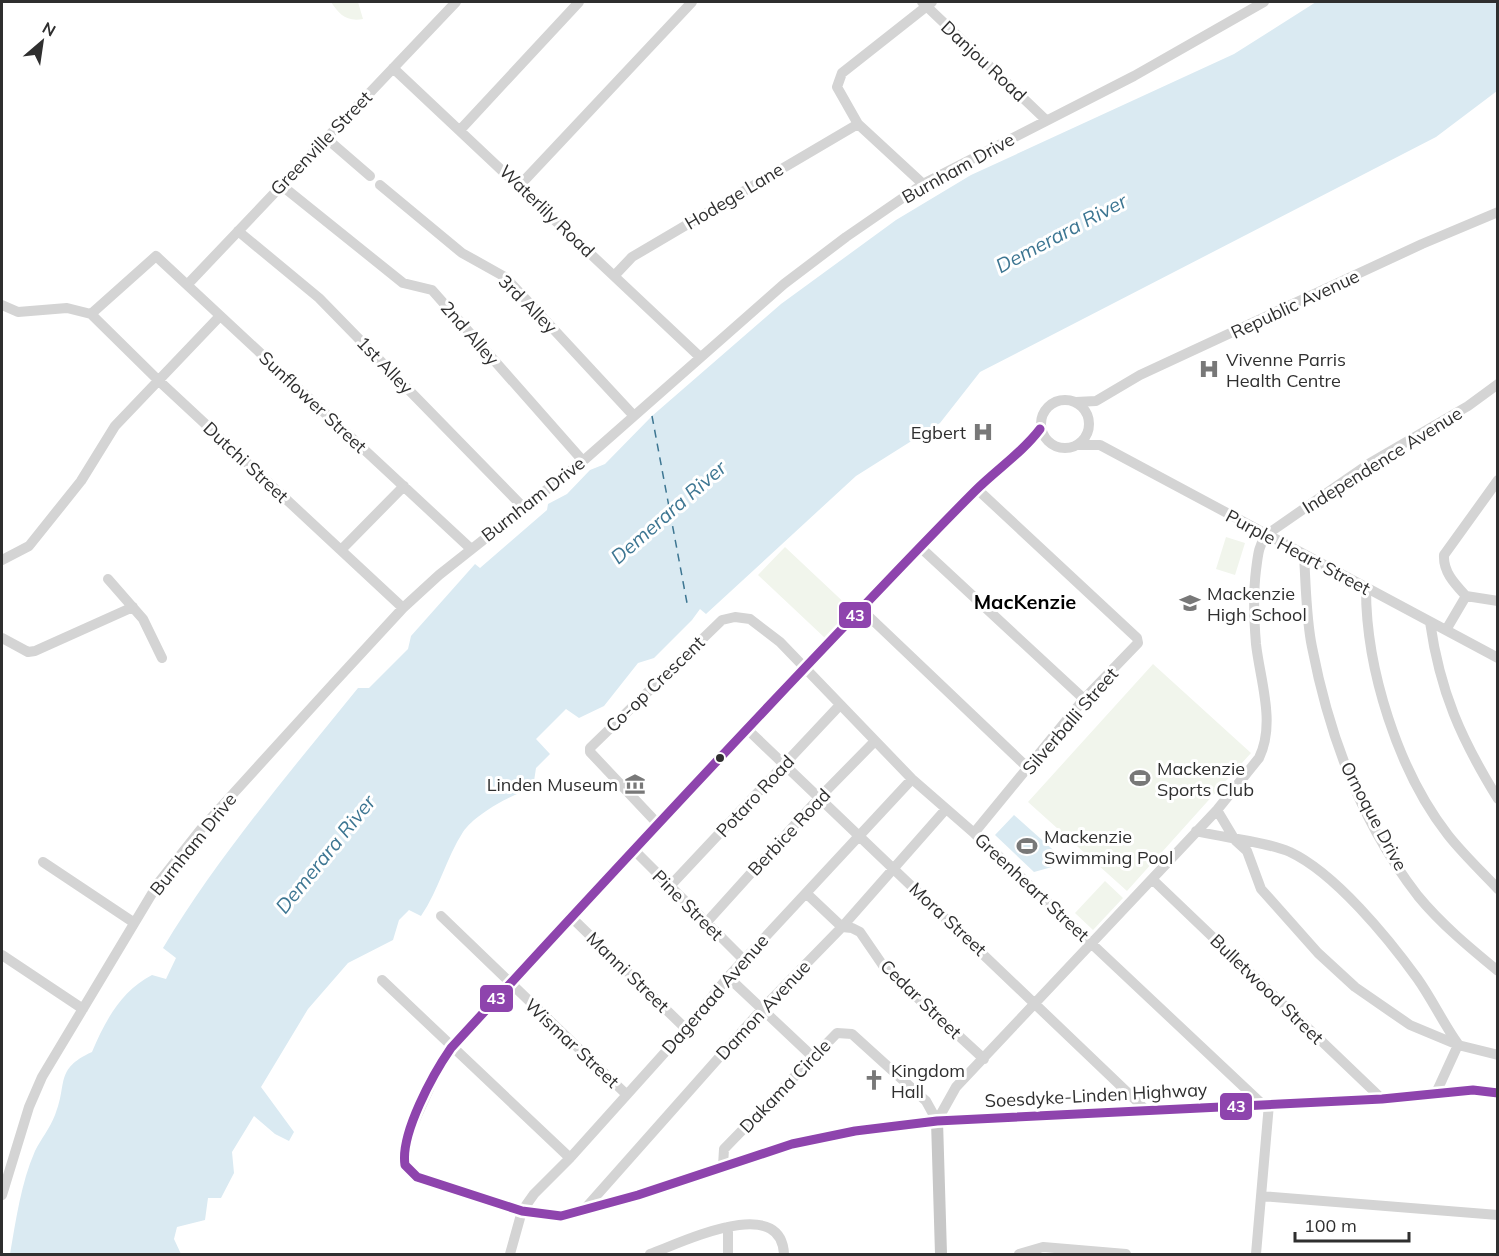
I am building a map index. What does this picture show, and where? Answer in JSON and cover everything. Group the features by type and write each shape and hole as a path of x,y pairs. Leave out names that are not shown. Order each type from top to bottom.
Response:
{"main road":[{"name":"Soesdyke-Linden Highway","path":"937,1121 1382,1099 1473,1090 1497,1094"},
{"path":"937,1121 941,1254"}],"street":[{"name":"Greenville Street","path":"187,285 456,2"},
{"path":"461,129 579,2"},
{"path":"520,185 692,2"},
{"name":"Burnham Drive","path":"2,1195 29,1107 42,1077 159,882 201,829 403,608 470,548 583,460 700,357 811,264 923,184 1134,76 1264,2"},
{"path":"923,184 858,124 837,87 842,73 927,3"},
{"name":"Danjou Road","path":"927,3 1046,120"},
{"name":"Waterlily Road","path":"393,68 461,129 700,357"},
{"name":"Hodege Lane","path":"615,275 632,257 858,124"},
{"path":"326,138 370,176"},
{"name":"2nd Alley","path":"281,185 394,277 403,283 432,290 583,460"},
{"name":"3rd Alley","path":"380,185 462,253 505,277 634,416"},
{"name":"Republic Avenue","path":"1076,402 1096,401 1140,375 1422,244 1497,212"},
{"name":"1st Alley","path":"238,231 326,306 524,508"},
{"name":"Sunflower Street","path":"91,314 156,256 470,548"},
{"path":"2,305 18,312 67,308 91,314"},
{"name":"Dutchi Street","path":"91,314 158,380 403,608"},
{"path":"2,560 17,550 29,546 81,480 115,426 220,316"},
{"name":"Independence Avenue","path":"1266,535 1370,463 1468,406 1497,384"},
{"path":"1100,445 1076,402 1067,400 1050,404 1044,411 1040,429 1029,444 977,489 570,916 451,1048 439,1066 405,1142 405,1165 417,1177 522,1211 541,1215 582,1212 723,1166 813,1140 855,1131 937,1121 956,1087 1037,1004 1218,810 1259,758 1266,737 1267,720 1256,643 1254,588 1259,546 1266,535"},
{"path":"1029,444 1060,448 1079,445 1088,433 1096,401"},
{"path":"1040,429 1044,438 1060,448"},
{"name":"Purple Heart Street","path":"1079,445 1100,445 1497,658"},
{"path":"1497,480 1444,555 1443,564 1452,580 1466,596 1497,601"},
{"path":"341,550 404,486"},
{"name":"Silverballi Street","path":"974,833 1084,699 1138,643 1137,638 977,489"},
{"path":"920,548 1084,699"},
{"name":"Ornoque Drive","path":"1304,556 1311,645 1336,741 1353,785 1385,845 1418,896 1461,940 1497,970"},
{"path":"108,579 142,620 162,658"},
{"path":"1366,589 1366,609 1379,687 1398,743 1424,800 1448,835 1497,889"},
{"path":"1446,630 1466,596"},
{"path":"2,638 28,652 34,651 133,607"},
{"path":"861,609 1028,768"},
{"name":"Co-op Crescent","path":"657,824 590,752 594,742 722,620 735,617 750,619 780,642 804,668"},
{"path":"1430,622 1449,708 1472,758 1497,799"},
{"name":"Greenheart Street","path":"804,668 912,779 974,833 1266,1104"},
{"name":"Potaro Road","path":"670,886 839,706"},
{"name":"Mora Street","path":"747,729 783,766 894,868 1148,1112"},
{"name":"Berbice Road","path":"706,923 818,799 874,742"},
{"name":"Dageraad Avenue","path":"522,1211 534,1194 570,1158 686,1029 728,977 912,779"},
{"name":"Damon Avenue","path":"582,1212 762,1009 842,927 946,809"},
{"path":"1218,810 1235,840 1247,851 1261,889 1355,987 1410,1025 1458,1045 1497,1055"},
{"path":"1196,831 1291,853 1348,896 1417,978 1458,1045"},
{"name":"Pine Street","path":"633,849 744,960"},
{"path":"43,862 133,922"},
{"name":"Bulletwood Street","path":"1152,879 1382,1099"},
{"name":"Cedar Street","path":"806,893 842,927 852,927 860,932 884,967 984,1059"},
{"name":"Wismar Street","path":"441,916 626,1094"},
{"name":"Manni Street","path":"570,916 686,1029"},
{"path":"2,955 83,1009"},
{"path":"728,977 814,1058"},
{"path":"382,980 451,1048 570,1158"},
{"name":"Dakama Circle","path":"723,1166 724,1149 837,1033 852,1034 926,1101 937,1121"},
{"path":"1436,1093 1458,1045"},
{"path":"1256,1254 1262,1196 1266,1104"},
{"path":"1262,1196 1497,1215"},
{"path":"510,1254 522,1211"},
{"path":"650,1254 671,1251 728,1227 751,1223 773,1230 781,1238 784,1254"},
{"path":"728,1227 728,1254"},
{"path":"1019,1254 1043,1247 1126,1254"}],"shaded area":[{"path":"331,2 358,2 363,19 357,20 344,16"},
{"path":"1226,537 1245,543 1235,575 1216,569"},
{"path":"785,547 852,610 825,638 758,575"},
{"name":"Mackenzie Sports Club","path":"1153,664 1251,753 1127,891 1028,802"},
{"path":"1105,881 1123,898 1093,930 1075,913"}],"water":[{"name":"Demerara River","path":"1316,2 1497,2 1497,91 1436,137 980,372 940,423 856,476 706,614 700,609 654,658 638,663 604,706 579,718 566,709 536,739 550,754 536,768 533,788 515,795 476,818 457,842 433,896 421,916 409,910 399,920 393,940 348,963 308,1009 261,1087 294,1132 289,1141 275,1134 254,1116 232,1152 234,1173 221,1198 208,1198 205,1220 177,1227 174,1239 181,1254 10,1254 26,1176 35,1151 55,1115 67,1071 80,1058 92,1052 115,1008 131,989 152,975 166,979 176,958 163,948 231,847 358,688 369,688 408,649 411,636 475,564 480,568 547,510 548,504 567,494 590,470 605,464 652,416 781,304 896,220 971,175 1234,54"},
{"name":"Mackenzie Swimming Pool","path":"1014,815 1060,856 1052,867 1034,872 995,835"}],"ferry route":[{"path":"652,416 687,603"}],"transit line":[{"name":"43","path":"1040,429 1025,446 960,506 807,665 451,1048 419,1105 408,1137 405,1165 417,1177 522,1211 561,1216 638,1195 792,1144 855,1131 937,1121 1382,1099 1473,1090 1498,1093"}],"place":[{"name":"Vivenne Parris Health Centre","path":"1209,369"},
{"name":"Egbert","path":"983,432"},
{"name":"Mackenzie High School","path":"1190,603"},
{"name":"Mackenzie Sports Club","path":"1140,778"},
{"name":"Linden Museum","path":"635,784"},
{"name":"Mackenzie Swimming Pool","path":"1027,846"},
{"name":"Kingdom Hall","path":"874,1080"}],"district":[{"name":"MacKenzie","path":"1025,601"}]}
